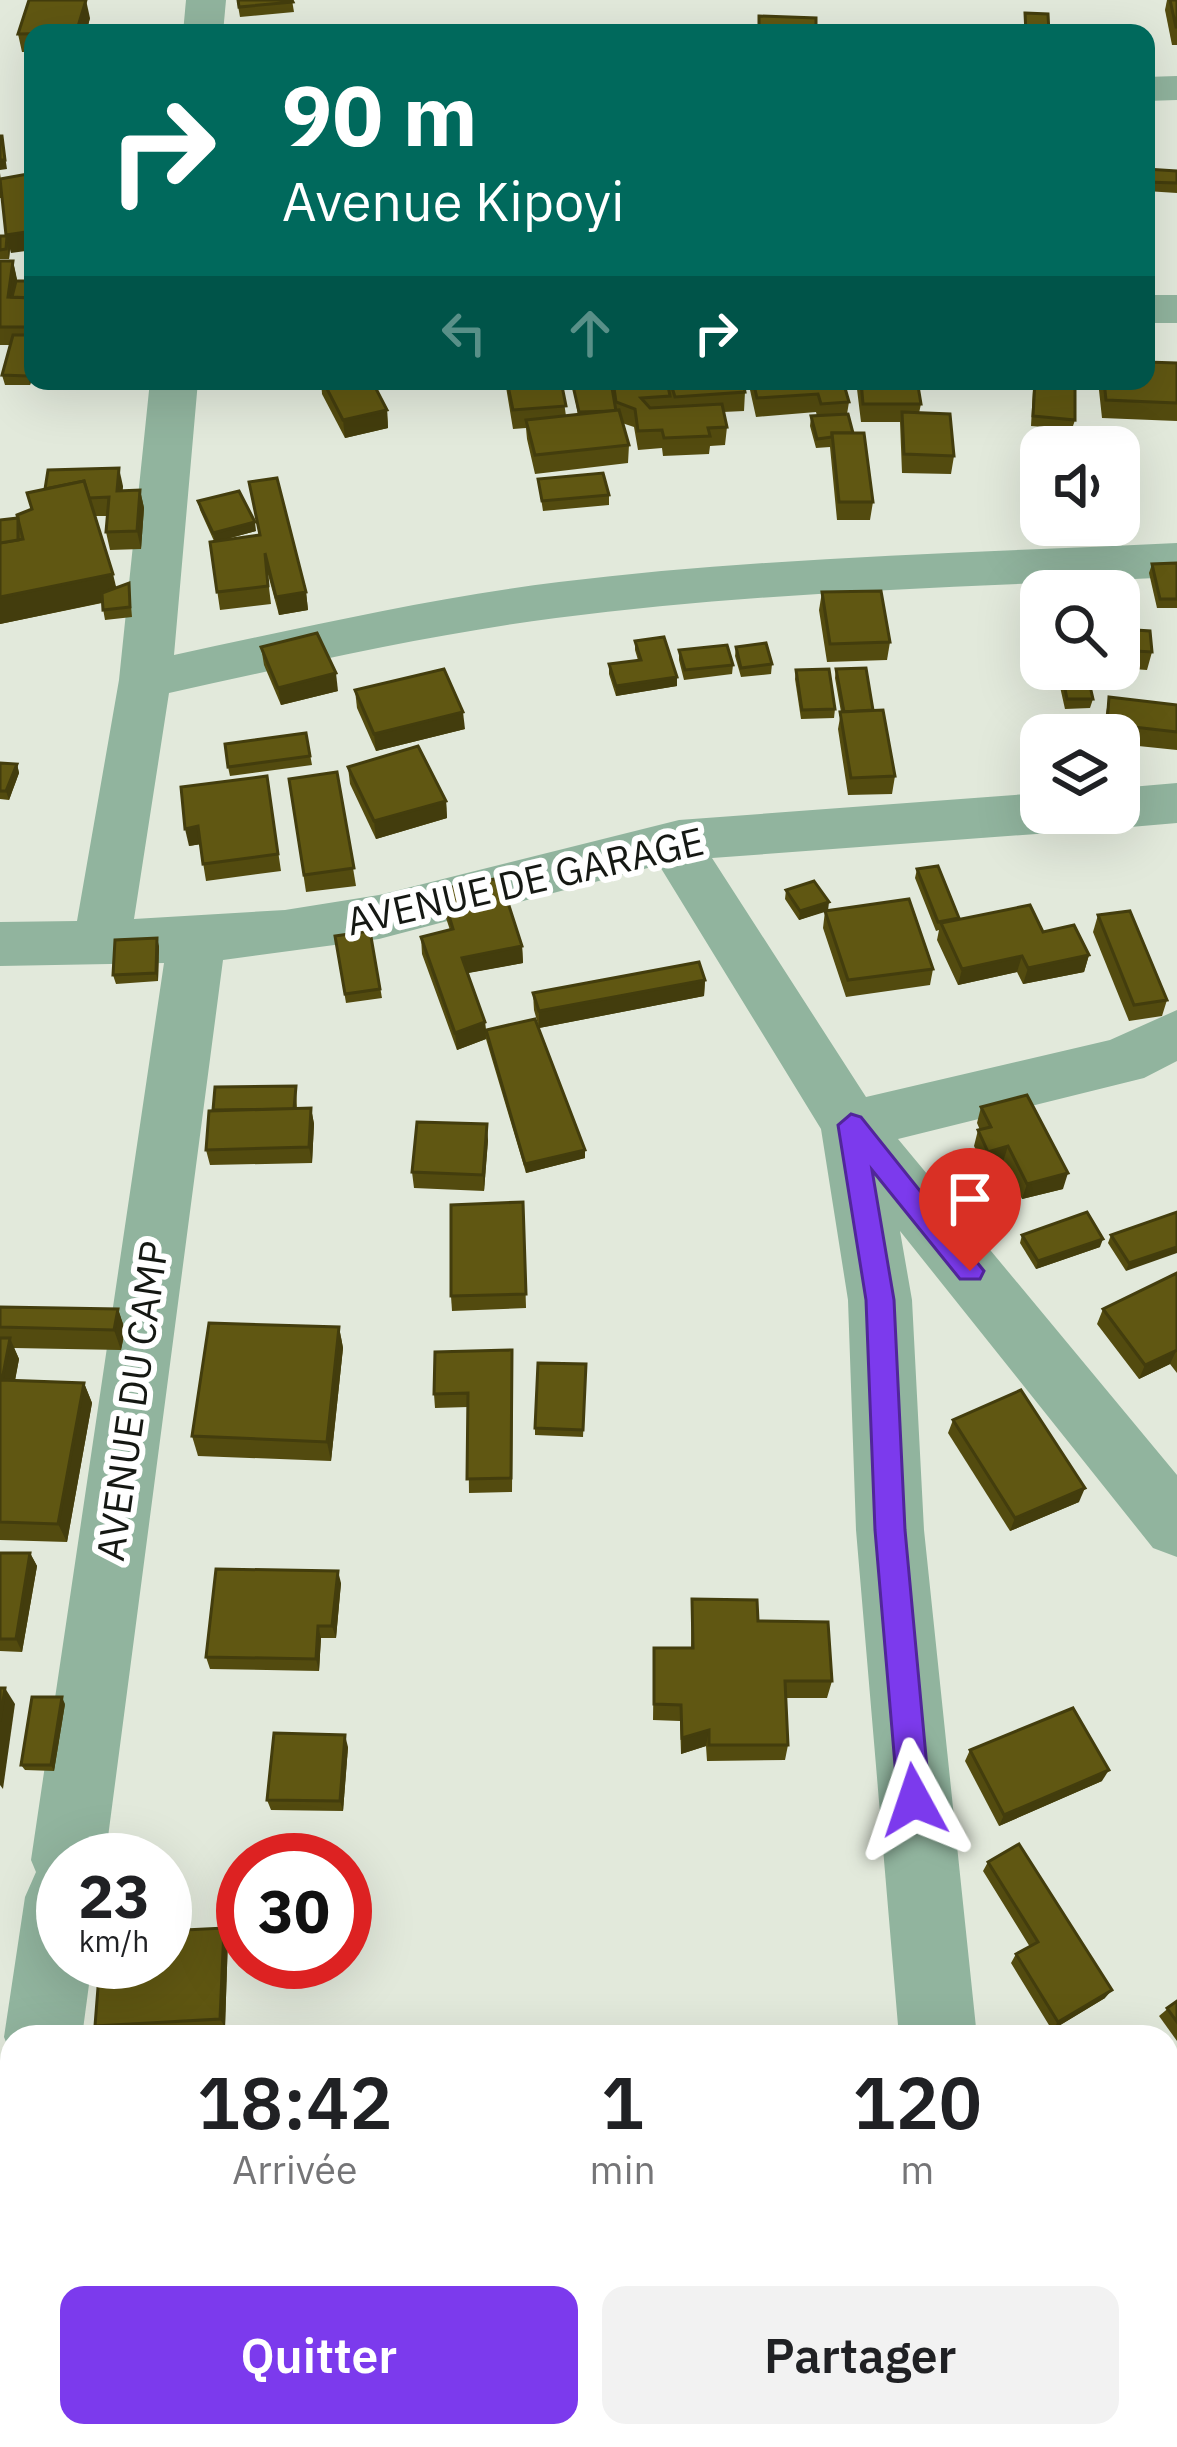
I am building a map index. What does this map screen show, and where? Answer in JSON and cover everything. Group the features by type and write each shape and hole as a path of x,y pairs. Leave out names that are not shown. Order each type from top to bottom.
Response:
{"street":[{"path":"102,944 145,680 173,390"},
{"path":"145,680 416,621 559,600 725,583 1177,560"},
{"path":"1140,806 1177,803"},
{"name":"AVENUE DE GARAGE","path":"0,944 196,942 382,917 673,842 1020,815"},
{"path":"673,842 851,1125 1177,1526"},
{"name":"AVENUE DU CAMP","path":"72,1833 196,942"},
{"path":"851,1125 1123,1061 1177,1034"},
{"path":"851,1125 880,1300 890,1530 937,2025"},
{"path":"46,2025 51,1989"}],"building":[{"path":"29,0 86,0 79,24 24,24 24,34 18,34"},
{"path":"238,0 292,0 293,2 239,7"},
{"path":"1170,0 1177,0 1177,27 1176,27"},
{"path":"1025,13 1048,14 1049,24 1026,24"},
{"path":"759,16 816,18 816,24 759,24"},
{"path":"1155,170 1177,171 1177,183 1155,182"},
{"path":"24,175 24,232 6,235 0,179"},
{"path":"0,261 13,261 8,297 24,298 24,327 0,327"},
{"path":"16,281 24,281 24,298 12,297"},
{"path":"13,335 24,335 24,376 2,375"},
{"path":"1155,362 1177,363 1177,403 1106,400 1105,390 1155,390"},
{"path":"328,390 377,390 387,410 343,420"},
{"path":"509,390 563,390 566,406 513,410"},
{"path":"574,390 612,390 616,411 579,412"},
{"path":"614,390 669,390 670,396 641,398 650,408 722,404 727,427 708,428 710,436 664,438 662,430 638,431 635,409 616,402"},
{"path":"673,390 745,392 675,397"},
{"path":"755,390 846,390 849,402 821,404 818,394 757,398"},
{"path":"862,390 919,390 921,404 863,404"},
{"path":"1034,390 1075,390 1075,420 1033,416"},
{"path":"619,410 629,445 535,455 526,420"},
{"path":"902,412 950,414 954,456 904,454"},
{"path":"848,414 853,433 817,439 811,416"},
{"path":"832,433 864,433 873,502 839,502"},
{"path":"119,468 117,491 140,490 137,531 106,532 109,497 89,498 84,481 45,489 48,470"},
{"path":"603,473 609,495 542,501 538,479"},
{"path":"277,478 306,592 276,597 265,553 268,586 217,592 210,542 260,535 249,482"},
{"path":"84,481 113,574 0,597 0,543 23,539 17,515 32,509 27,493"},
{"path":"239,491 255,522 213,533 198,501"},
{"path":"18,518 18,540 0,543 0,520"},
{"path":"1177,563 1177,599 1160,599 1152,564"},
{"path":"129,583 130,607 103,610 102,593"},
{"path":"881,591 890,642 830,644 822,592"},
{"path":"1140,630 1150,631 1152,652 1140,651"},
{"path":"317,633 336,673 278,688 261,647"},
{"path":"664,637 677,677 616,686 609,664 641,660 635,641"},
{"path":"766,643 772,664 741,668 736,647"},
{"path":"727,645 733,665 685,670 679,650"},
{"path":"866,668 873,710 844,712 836,669"},
{"path":"444,669 463,712 374,734 355,690"},
{"path":"829,669 835,709 802,710 796,670"},
{"path":"1065,690 1091,690 1093,699 1067,699"},
{"path":"1109,697 1177,705 1177,732 1140,728 1140,714 1108,714"},
{"path":"883,710 895,776 851,778 840,712"},
{"path":"306,733 310,756 228,767 225,744"},
{"path":"418,746 446,801 374,821 348,767"},
{"path":"0,763 17,764 6,791 0,791"},
{"path":"337,772 354,868 304,875 289,779"},
{"path":"267,776 278,854 203,864 198,826 185,829 181,787"},
{"path":"938,866 959,918 938,922 917,869"},
{"path":"500,878 522,946 462,958 485,1022 455,1033 421,937 453,929 441,889"},
{"path":"814,881 829,902 800,911 786,890"},
{"path":"909,899 933,969 848,980 825,911"},
{"path":"1030,905 1043,932 1074,925 1089,955 1028,968 1022,956 962,969 941,923"},
{"path":"1130,911 1167,1000 1134,1005 1098,915"},
{"path":"370,931 380,989 345,994 335,936"},
{"path":"157,938 156,973 113,975 115,940"},
{"path":"699,962 705,980 539,1011 533,993"},
{"path":"535,1019 585,1150 525,1164 486,1030"},
{"path":"296,1086 294,1109 213,1110 215,1087"},
{"path":"1027,1095 1068,1173 1027,1184 1008,1146 988,1152 978,1130 991,1127 981,1107"},
{"path":"311,1108 309,1147 206,1150 209,1111"},
{"path":"417,1122 487,1124 483,1175 412,1172"},
{"path":"523,1202 526,1294 451,1296 451,1205"},
{"path":"1087,1212 1103,1239 1038,1261 1022,1235"},
{"path":"1177,1212 1177,1247 1129,1263 1111,1235"},
{"path":"1177,1273 1177,1350 1145,1365 1103,1309"},
{"path":"0,1307 118,1309 114,1330 0,1327"},
{"path":"209,1323 339,1327 327,1442 192,1436"},
{"path":"0,1338 10,1338 2,1380 84,1383 58,1524 0,1522"},
{"path":"512,1350 511,1478 467,1479 468,1393 434,1394 435,1352"},
{"path":"538,1363 586,1364 583,1430 535,1428"},
{"path":"1021,1390 1085,1488 1015,1518 953,1420"},
{"path":"0,1553 30,1553 16,1639 0,1639"},
{"path":"216,1569 338,1571 332,1626 318,1626 316,1659 206,1657"},
{"path":"692,1599 757,1600 758,1621 828,1622 832,1681 785,1681 788,1745 709,1745 709,1730 682,1738 681,1705 654,1704 654,1648 693,1648"},
{"path":"32,1697 62,1697 51,1765 21,1765"},
{"path":"1073,1708 1109,1770 1004,1815 970,1750"},
{"path":"274,1733 345,1735 340,1801 267,1800"},
{"path":"1019,1844 1112,1990 1058,2022 1016,1954 1038,1942 988,1862"},
{"path":"216,1928 220,2019 95,2025 98,1989 192,1989 192,1930"},
{"path":"1177,2001 1177,2022 1167,2008"}],"route":[{"path":"914,1800 890,1530 880,1300 851,1125 970,1271"}]}
